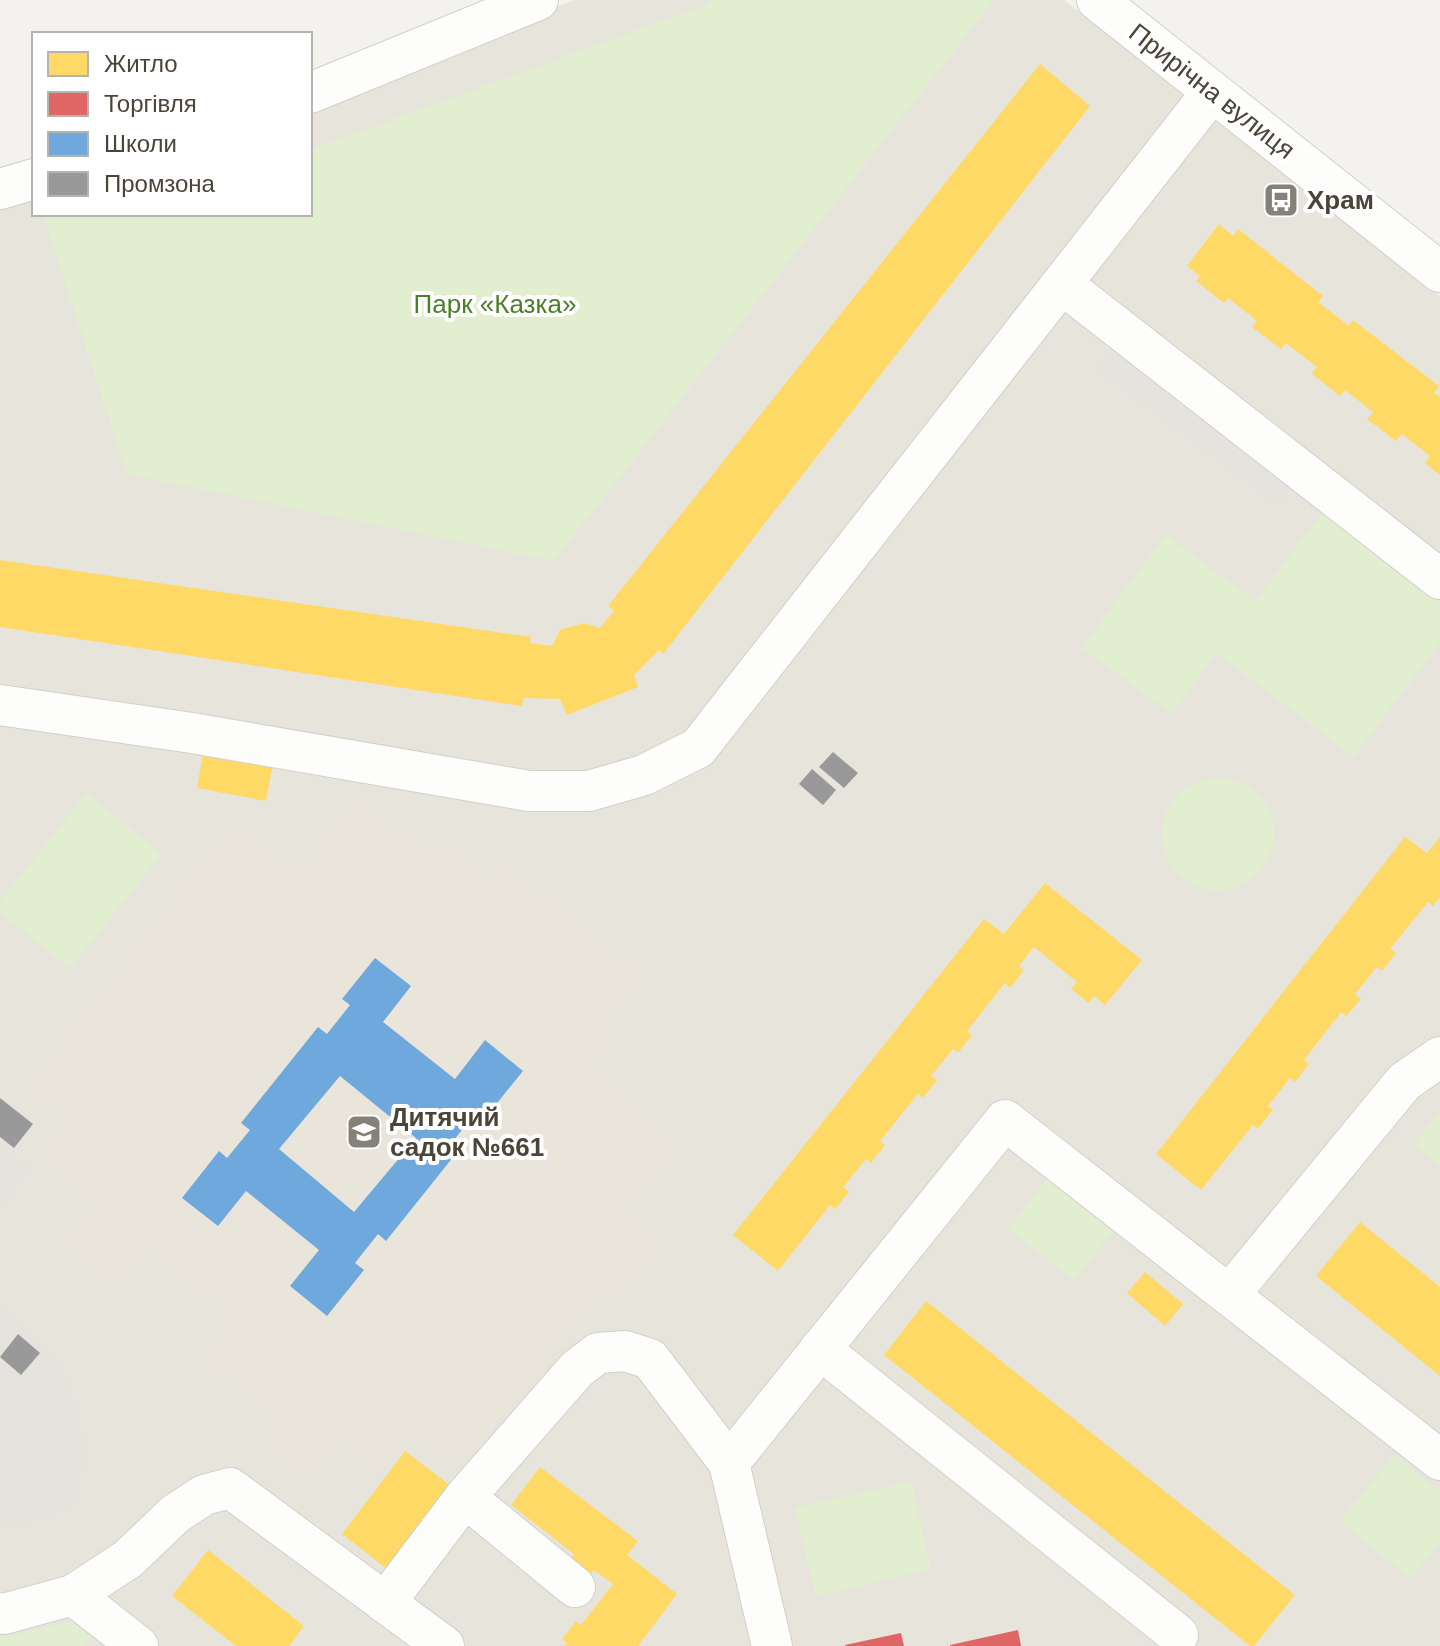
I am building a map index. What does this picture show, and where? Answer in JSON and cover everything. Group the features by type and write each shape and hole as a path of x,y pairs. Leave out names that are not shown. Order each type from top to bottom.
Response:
{"street":[{"path":"312,92 538,0"},
{"name":"Прирічна вулиця","path":"1097,0 1440,272"},
{"path":"0,705 192,733 529,791 589,791 644,775 698,748 1212,92"},
{"path":"0,189 32,180"},
{"path":"1062,284 1440,579"},
{"path":"1229,1295 1404,1082 1440,1057"},
{"path":"729,1463 1005,1120 1440,1460"},
{"path":"820,1349 1178,1635"},
{"path":"385,1603 465,1497 577,1369 598,1353 625,1351 650,1359 729,1463 772,1646"},
{"path":"0,1613 73,1595 128,1559 175,1514 204,1495 230,1488 444,1646"},
{"path":"465,1497 575,1587"},
{"path":"73,1595 138,1646"}],"shaded area":[{"path":"574,0 1064,0 1440,296 1440,1646 0,1646 0,204 32,195 32,216 312,216 312,107"},
{"path":"1113,346 1294,483 1278,504 1097,367"},
{"name":"Дитячий садок №661","path":"359,798 436,858 447,845 492,881 506,864 646,974 600,1033 613,1043 591,1070 684,1143 628,1212 664,1241 626,1289 600,1291 462,1468 412,1430 378,1473 337,1443 305,1483 261,1449 282,1422 199,1358 232,1314 144,1247 113,1287 59,1245 91,1204 36,1161 68,1120 26,1087 234,820 300,872"},
{"path":"0,1147 28,1169 0,1206"},
{"path":"0,1307 56,1361 70,1392 80,1429 82,1459 78,1491 62,1511 33,1521 0,1521"}],"green space":[{"name":"Парк «Казка»","path":"709,0 994,0 554,561 127,474 44,216 312,216 312,149 708,4"},
{"path":"1327,507 1440,592 1440,643 1354,757 1216,653 1172,714 1082,648 1166,535 1255,601"},
{"path":"1218,778 1239,783 1257,795 1269,813 1274,834 1269,855 1257,873 1239,885 1218,890 1197,885 1179,873 1167,855 1162,834 1167,813 1179,795 1197,783"},
{"path":"87,793 162,854 70,969 0,912 0,902"},
{"path":"1440,1111 1440,1165 1413,1145"},
{"path":"1049,1177 1115,1229 1074,1280 1008,1229"},
{"path":"1395,1454 1440,1491 1440,1543 1411,1579 1340,1521"},
{"path":"911,1481 931,1569 816,1596 795,1508"},
{"path":"90,1618 101,1627 83,1646 0,1646 0,1637"}],"building: Житло":[{"path":"1040,64 1090,106 663,654 659,650 634,675 638,687 567,715 560,699 524,698 522,706 0,627 0,560 531,637 530,643 552,646 560,630 584,623 600,628 614,611 608,606"},
{"path":"1219,224 1233,236 1238,229 1323,296 1318,302 1349,326 1353,320 1439,386 1434,393 1440,397 1440,475 1425,463 1430,456 1402,434 1396,441 1367,419 1373,412 1345,390 1340,396 1312,374 1317,367 1286,343 1281,349 1252,327 1257,321 1228,298 1224,303 1196,281 1200,276 1187,266"},
{"path":"205,742 275,754 266,801 197,788"},
{"path":"1405,837 1427,853 1440,837 1440,897 1433,906 1428,902 1390,949 1396,953 1382,971 1377,967 1355,994 1361,999 1346,1016 1341,1012 1304,1060 1309,1064 1295,1082 1290,1078 1268,1106 1273,1110 1258,1128 1253,1125 1201,1190 1156,1154"},
{"path":"1045,883 1142,960 1105,1005 1094,996 1089,1003 1071,989 1077,982 1034,947 1019,966 1024,970 1010,988 1005,983 967,1031 972,1035 958,1053 953,1049 931,1076 937,1080 923,1098 918,1094 880,1141 885,1145 871,1163 866,1159 843,1187 849,1192 835,1209 830,1205 778,1271 733,1235 984,919 1004,934"},
{"path":"1360,1222 1440,1287 1440,1376 1316,1276"},
{"path":"1145,1272 1183,1304 1165,1326 1127,1293"},
{"path":"926,1301 1295,1595 1254,1646 1250,1646 884,1355"},
{"path":"405,1451 456,1490 392,1573 342,1534"},
{"path":"540,1467 638,1541 627,1555 677,1594 638,1646 565,1646 567,1643 562,1639 576,1621 581,1625 613,1584 594,1570 589,1576 569,1561 574,1554 511,1505"},
{"path":"208,1550 304,1626 289,1646 236,1646 172,1596"}],"building: Торгівля":[{"path":"1018,1630 1021,1646 950,1646 950,1645"},
{"path":"901,1633 904,1646 845,1646 845,1645"}],"building: Школи":[{"path":"375,958 411,986 383,1022 455,1079 485,1040 523,1071 485,1118 477,1111 454,1140 462,1146 386,1241 378,1234 355,1263 364,1270 327,1316 290,1286 319,1250 246,1191 218,1226 182,1198 219,1151 227,1158 250,1130 241,1123 318,1027 327,1034 350,1005 342,999","holes":["340,1076 416,1138 354,1212 279,1149"]}],"building: Промзона":[{"path":"833,752 858,773 844,788 819,767"},
{"path":"812,769 836,790 823,805 799,784"},
{"path":"0,1098 33,1124 14,1148 0,1137"},
{"path":"18,1334 40,1353 21,1375 0,1357"}],"place":[{"name":"Храм","path":"1281,200"},
{"name":"Дитячий садок №661","path":"364,1132"}]}
